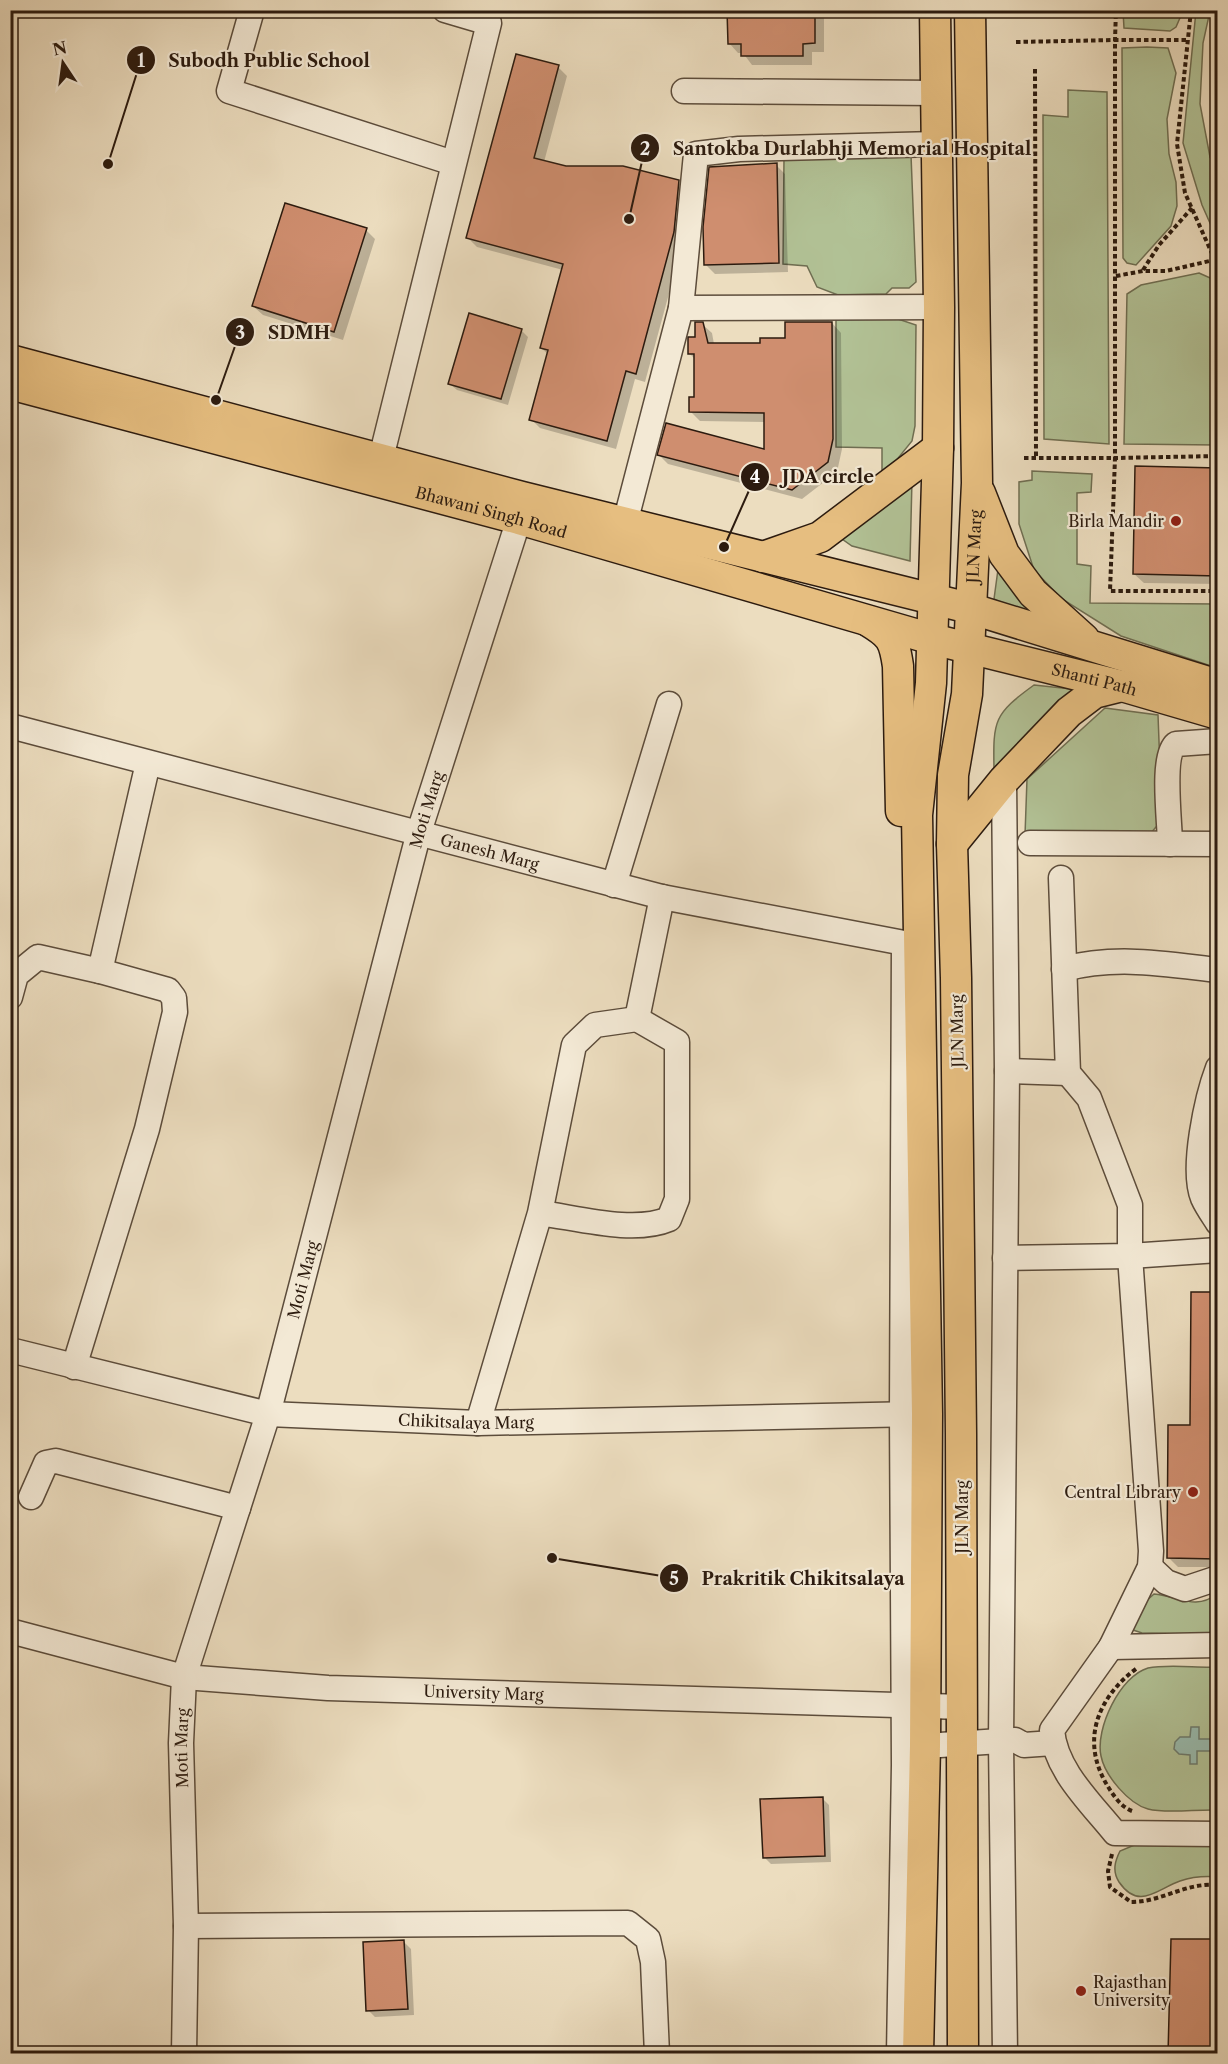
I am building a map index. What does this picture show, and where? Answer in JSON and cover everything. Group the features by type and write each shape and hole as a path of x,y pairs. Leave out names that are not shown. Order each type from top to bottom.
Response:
{"main road":[{"path":"911,948 917,815 931,682 938,448 939,307 935,10"},
{"name":"JLN Marg","path":"963,2054 960,1745 963,1707 956,978 952,844 953,775 967,694 970,649 969,608 977,484 970,10"},
{"name":"Bhawani Singh Road","path":"10,360 625,522 932,598 1094,645 1218,685"},
{"name":"Bhawani Singh Road","path":"10,384 519,519 970,649"},
{"path":"763,557 820,537 938,448"},
{"path":"977,484 1004,554 1032,593 1094,645"},
{"path":"861,616 886,632 895,642 911,948 914,1707 925,1746 918,2054"},
{"name":"Shanti Path","path":"970,649 1122,686 1218,714"},
{"path":"952,844 1004,780 1069,712 1094,693 1122,686"}],"street":[{"path":"252,10 229,91 453,163"},
{"path":"381,459 489,23 445,10"},
{"path":"684,91 936,93"},
{"path":"625,522 681,308 696,154 739,149 936,144"},
{"path":"681,308 939,307"},
{"name":"Moti Marg","path":"184,2054 186,1926 181,1743 184,1677 268,1414 419,832 519,519"},
{"path":"614,885 669,704"},
{"name":"Ganesh Marg","path":"10,726 662,897 911,948"},
{"path":"1170,844 1167,761 1171,748 1176,744 1218,741"},
{"path":"100,971 148,763"},
{"path":"1004,780 1008,1741 1005,2054"},
{"path":"1030,843 1218,844"},
{"path":"925,1746 1008,1741 1024,1745 1052,1737 1111,1647 1150,1567 1130,1256 1130,1205 1089,1098 1068,1072 1061,878"},
{"path":"637,1019 662,897"},
{"path":"10,997 16,975 38,957 168,990 174,998 176,1012 147,1129 74,1367"},
{"path":"1064,969 1093,961 1143,961 1218,970"},
{"path":"478,1423 540,1213 574,1045 595,1026 637,1019 676,1042 677,1199 669,1219 656,1225 627,1225 540,1213"},
{"path":"1218,1068 1211,1085 1199,1156 1202,1197 1218,1223"},
{"path":"1007,1071 1068,1072"},
{"path":"1005,1258 1130,1256 1218,1250"},
{"name":"Chikitsalaya Marg","path":"10,1350 268,1414 478,1423 914,1414"},
{"path":"30,1497 46,1463 56,1461 238,1508"},
{"path":"1150,1567 1166,1582 1185,1589 1218,1578"},
{"name":"University Marg","path":"10,1631 184,1677 328,1688 963,1707"},
{"path":"1111,1647 1218,1645"},
{"path":"899,2054 914,1707"},
{"path":"1052,1737 1064,1768 1115,1833 1138,1822 1218,1834"},
{"path":"186,1926 628,1923 648,1939 653,1962 657,2054"}],"path":[{"path":"1116,10 1115,458 1110,591 1218,591"},
{"path":"1191,10 1186,40 1177,144 1185,193 1218,267"},
{"path":"1016,42 1186,40"},
{"path":"1035,69 1036,458"},
{"path":"1143,271 1160,245 1192,208"},
{"path":"1116,276 1143,271 1166,271 1214,260"},
{"path":"1024,458 1218,456"},
{"path":"1144,1663 1124,1678 1100,1710 1093,1755 1112,1793 1138,1822 1109,1859 1110,1887 1131,1902 1144,1902 1194,1885 1218,1885"}],"shaded area":[{"path":"1123,10 1183,11 1176,27 1170,31 1124,28"},
{"path":"1196,11 1210,11 1203,43 1200,104 1210,157 1217,171 1217,239 1202,205 1183,143"},
{"path":"1122,48 1168,48 1176,73 1167,119 1169,154 1176,182 1177,206 1171,226 1136,265 1127,263 1123,258"},
{"path":"1068,90 1107,92 1109,444 1044,439 1043,115 1068,117"},
{"path":"911,155 916,282 909,288 892,288 886,294 838,295 817,287 807,266 783,264 784,158"},
{"path":"1199,273 1217,281 1217,445 1124,444 1127,294 1141,285"},
{"path":"836,314 889,316 916,325 915,426 912,441 882,478 882,448 836,447"},
{"path":"1032,471 1092,474 1091,492 1077,493 1077,564 1091,566 1090,603 1217,604 1217,668 1121,636 1062,599 1034,570 1019,524 1019,482 1032,480"},
{"path":"912,480 910,561 852,546 842,539"},
{"path":"999,562 1052,630 994,599"},
{"path":"1034,685 1081,690 1052,712 994,769 994,739 999,720 1011,703"},
{"path":"1105,708 1158,715 1162,820 1150,834 1025,835 1027,779"},
{"path":"1154,1594 1194,1602 1209,1599 1217,1594 1217,1635 1142,1633 1130,1629 1145,1602"},
{"path":"1217,1667 1217,1810 1164,1811 1141,1806 1119,1788 1107,1772 1101,1756 1102,1732 1119,1692 1128,1681 1148,1668"},
{"path":"1191,1727 1199,1727 1199,1739 1217,1739 1217,1751 1197,1751 1197,1764 1190,1764 1190,1755 1179,1754 1174,1749 1175,1742 1180,1737 1190,1737"},
{"path":"1217,1840 1217,1877 1185,1880 1141,1897 1126,1891 1117,1878 1115,1866 1120,1851 1144,1841"}],"building":[{"path":"727,10 815,10 815,43 803,44 803,56 741,56 741,44 728,44"},
{"path":"516,54 559,65 534,158 566,166 623,166 679,180 674,232 636,374 626,371 607,441 529,420 548,350 540,348 563,264 466,238"},
{"path":"777,163 779,263 704,265 703,227 709,167"},
{"path":"285,203 367,228 334,332 252,306"},
{"path":"469,313 522,329 501,399 448,384"},
{"path":"695,322 703,322 708,343 760,343 760,338 785,338 785,322 832,322 833,439 828,462 792,490 657,455 666,423 764,449 764,413 689,412 689,397 694,397 694,354 688,354 688,337 695,337"},
{"name":"Birla Mandir","path":"1135,466 1218,468 1218,576 1133,574"},
{"name":"Central Library","path":"1191,1292 1218,1292 1218,1559 1167,1558 1168,1425 1190,1425"},
{"path":"823,1797 825,1856 763,1858 760,1799"},
{"path":"1171,1939 1218,1939 1218,2054 1168,2054"},
{"path":"404,1940 408,2009 366,2011 363,1942"}],"place":[{"name":"Subodh Public School","path":"108,164"},
{"name":"Santokba Durlabhji Memorial Hospital","path":"629,219"},
{"name":"SDMH","path":"216,400"},
{"name":"Birla Mandir","path":"1176,521"},
{"name":"JDA circle","path":"724,547"},
{"name":"Central Library","path":"1193,1492"},
{"name":"Prakritik Chikitsalaya","path":"552,1558"},
{"name":"Rajasthan University","path":"1081,1991"}]}
